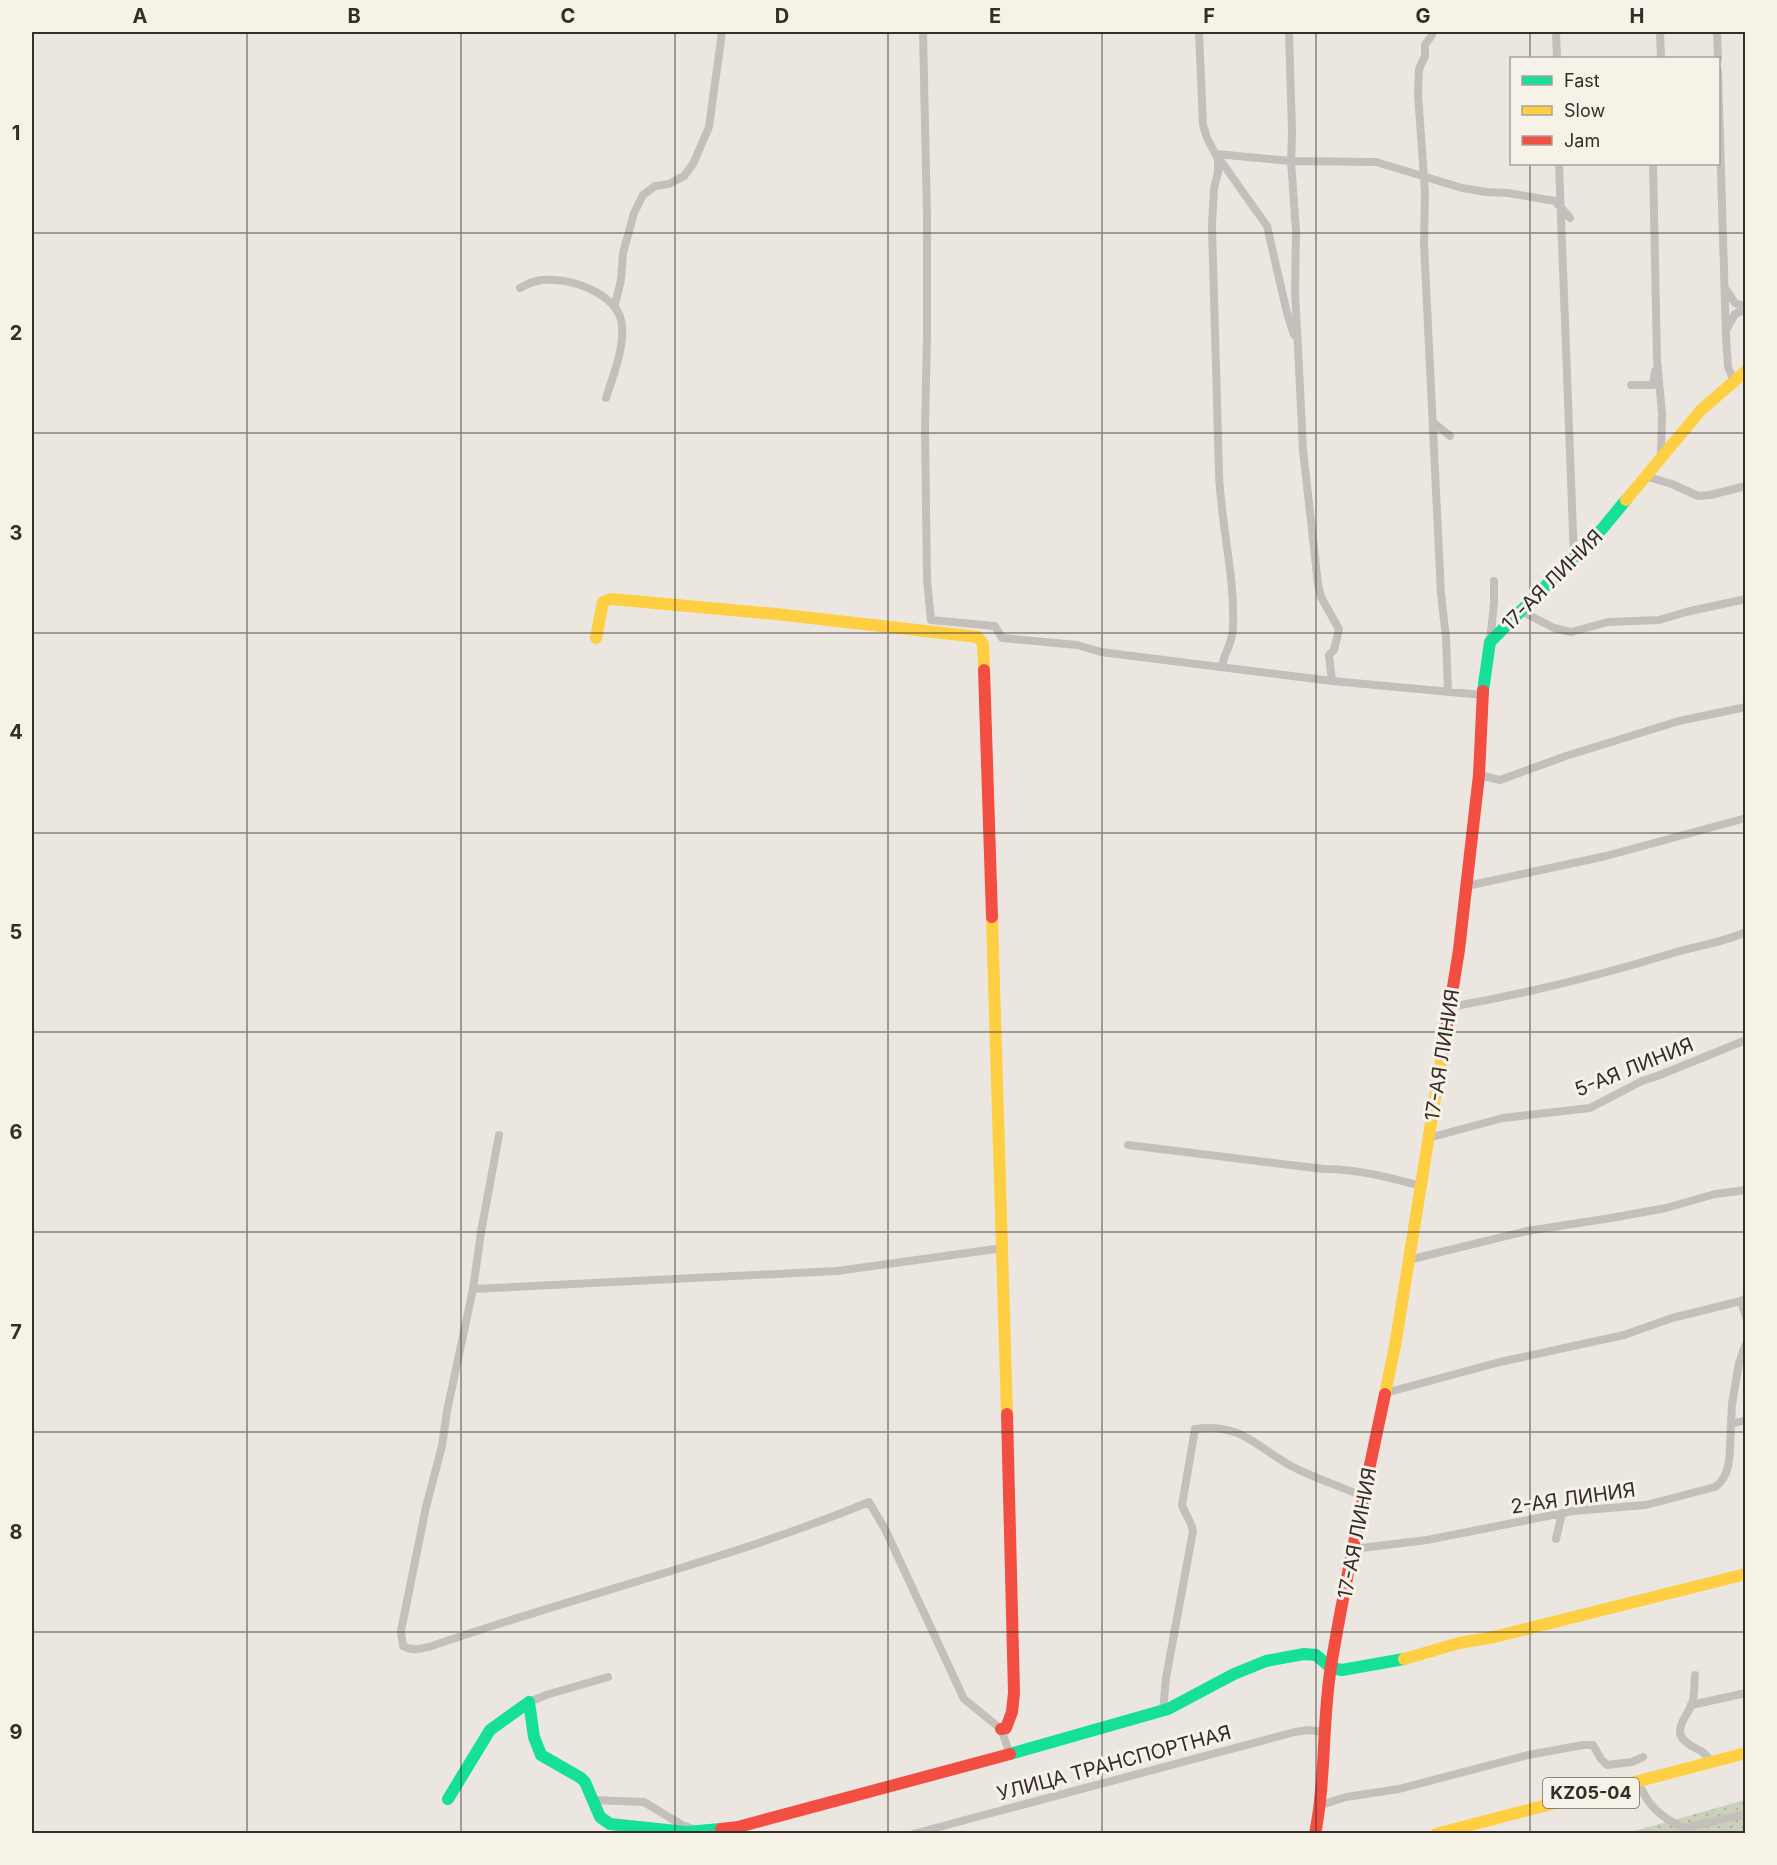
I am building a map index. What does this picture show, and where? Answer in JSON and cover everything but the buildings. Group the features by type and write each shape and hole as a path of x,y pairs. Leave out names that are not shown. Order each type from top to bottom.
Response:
{"street":[{"path":"615,305 621,280 623,254 634,213 643,195 655,186 669,184 684,176 693,164 709,127 722,32"},
{"path":"922,32 927,217 925,429 927,580 931,620 995,626 1002,638 1077,645 1101,652 1332,681 1483,694"},
{"path":"1199,32 1203,125 1207,138 1267,226 1287,313 1298,347"},
{"path":"1289,32 1291,160 1296,231 1295,292 1304,450 1318,584 1321,597 1339,629 1334,650 1329,655 1332,681"},
{"path":"1432,32 1425,45 1425,56 1419,69 1418,86 1441,594 1446,638 1448,692"},
{"path":"1556,32 1557,57"},
{"path":"1660,32 1661,57"},
{"path":"1717,32 1718,57"},
{"path":"1720,107 1726,330 1728,367 1734,381"},
{"path":"1216,154 1218,173 1214,188 1212,226 1219,474 1232,596 1233,630 1232,640 1223,658 1222,667"},
{"path":"1216,154 1291,160 1376,162 1462,188 1555,201 1570,218"},
{"path":"1559,165 1574,558"},
{"path":"1653,165 1657,359 1662,414 1661,457"},
{"path":"520,288 540,280 561,280 589,288 615,305 623,327 616,365 606,398"},
{"path":"1725,288 1735,303 1746,308"},
{"path":"1726,330 1735,314 1746,308"},
{"path":"1631,385 1653,385 1657,359"},
{"name":"17-АЯ ЛИНИЯ","path":"1315,1833 1322,1804 1324,1732 1330,1668 1395,1346 1450,1007 1467,886 1479,775 1483,694 1490,642 1616,514 1644,476 1701,410 1746,371"},
{"path":"1434,423 1450,436"},
{"path":"1644,476 1672,484 1698,496 1746,486"},
{"path":"1490,642 1494,581"},
{"path":"596,638 603,602 611,599 952,633 978,637 983,644 1014,1656 1014,1696 1011,1720 1006,1728 1001,1729"},
{"path":"1521,611 1554,628 1571,632 1608,622 1659,620 1746,599"},
{"path":"1479,775 1500,780 1566,756 1679,721 1746,707"},
{"path":"1467,886 1606,856 1746,818"},
{"path":"1450,1007 1557,986 1700,945 1732,939 1746,932"},
{"name":"5-АЯ ЛИНИЯ","path":"1428,1138 1503,1118 1590,1108 1642,1081 1746,1040"},
{"path":"499,1135 473,1289 452,1384 442,1446 426,1507 401,1631 403,1646 417,1650 429,1647 676,1571 827,1519 869,1502 885,1529 964,1699 1001,1729 1010,1754"},
{"path":"1128,1145 1365,1172 1420,1186"},
{"path":"1408,1260 1527,1231 1611,1218 1678,1205 1715,1194 1746,1190"},
{"path":"473,1289 845,1270 1003,1248"},
{"path":"1385,1393 1500,1362 1624,1335 1672,1318 1743,1299 1746,1317"},
{"name":"2-АЯ ЛИНИЯ","path":"1353,1549 1427,1540 1562,1513 1646,1505 1715,1487 1724,1479 1726,1473 1732,1404 1739,1363 1746,1344"},
{"path":"1731,1424 1746,1420"},
{"path":"1163,1711 1166,1678 1193,1531 1191,1521 1182,1505 1195,1429 1212,1427 1241,1434 1292,1466 1364,1497"},
{"path":"1556,1539 1562,1513"},
{"path":"529,1702 537,1748 541,1755 585,1782 600,1817 610,1824 668,1831 738,1827 1163,1711 1266,1661 1304,1654 1316,1655 1330,1668 1342,1670 1408,1658 1459,1643 1494,1637 1746,1574"},
{"path":"1695,1676 1691,1705 1681,1723 1682,1739 1706,1752 1711,1762"},
{"path":"448,1798 490,1730 529,1702 608,1677"},
{"path":"1691,1705 1746,1693"},
{"name":"УЛИЦА ТРАНСПОРТНАЯ","path":"913,1833 1295,1732 1309,1730 1324,1732"},
{"path":"1322,1804 1346,1797 1399,1789 1528,1755 1583,1745 1593,1745 1601,1760 1607,1765 1632,1762 1643,1757"},
{"name":"KZ05-04","path":"1436,1833 1746,1753"},
{"path":"1638,1781 1644,1796 1654,1810 1684,1831 1746,1814"},
{"path":"593,1800 644,1802 682,1825 696,1830"}],"green space":[{"path":"1745,1800 1745,1833 1627,1833"}],"traffic: fast":[{"path":"1483,691 1490,642 1602,529 1626,500"},
{"path":"1010,1754 1168,1709 1234,1674 1266,1661 1304,1654 1316,1655 1331,1668 1342,1670 1404,1659"},
{"path":"448,1799 490,1730 529,1702 534,1737 541,1755 581,1778 585,1782 600,1817 610,1824 686,1832 721,1829"}],"traffic: slow":[{"path":"1626,500 1701,410 1746,371"},
{"path":"596,638 603,602 611,599 776,614 978,637 983,644 984,670"},
{"path":"992,917 1007,1414"},
{"path":"1385,1394 1395,1346 1442,1055"},
{"path":"1404,1659 1459,1643 1494,1637 1746,1574"},
{"path":"1436,1834 1746,1753"}],"traffic: jam":[{"path":"984,670 992,917"},
{"path":"1442,1055 1459,950 1479,775 1483,691"},
{"path":"1315,1834 1321,1792 1331,1666 1385,1394"},
{"path":"1001,1729 1006,1728 1012,1712 1014,1693 1007,1414"},
{"path":"721,1829 738,1827 1010,1754"}]}
